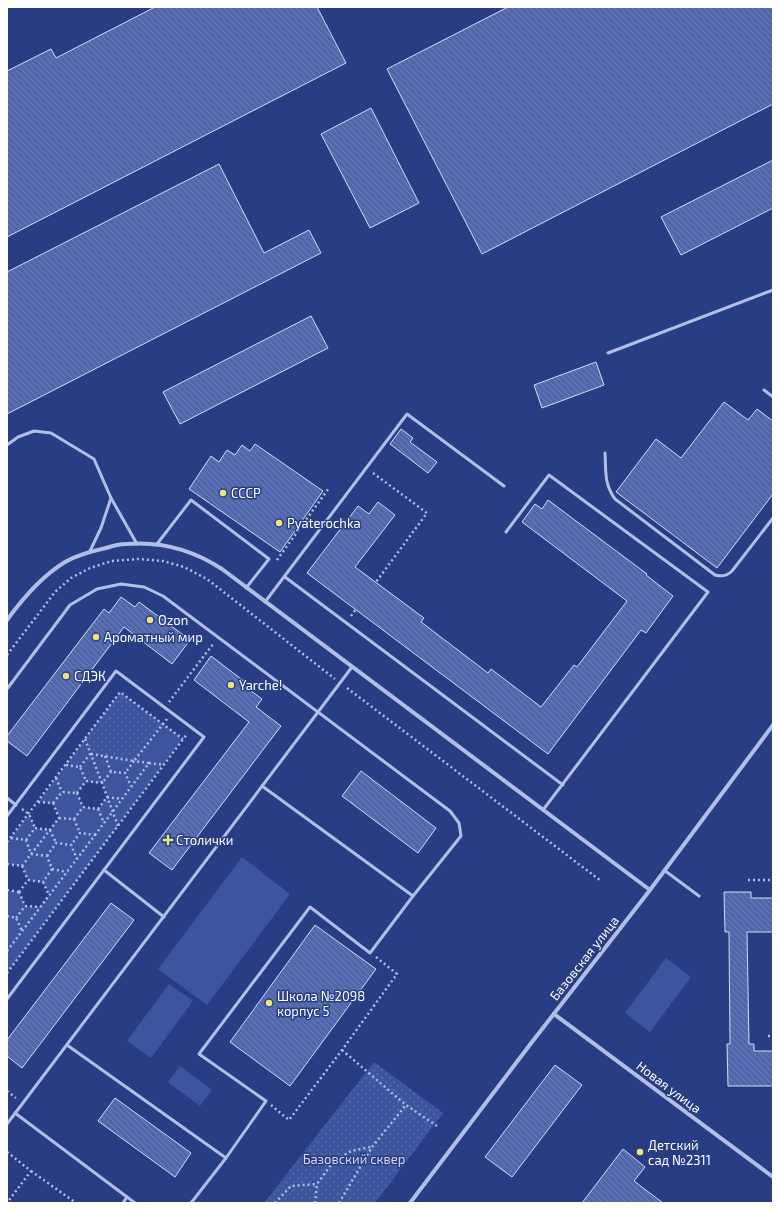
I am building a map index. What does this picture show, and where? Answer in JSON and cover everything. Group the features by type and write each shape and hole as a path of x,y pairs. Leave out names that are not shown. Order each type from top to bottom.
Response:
{"street":[{"path":"7,620 23,599 46,576 66,562 90,551 126,544 157,544 185,550 218,567 650,890"},
{"name":"Базовская улица","path":"410,1203 650,890 773,725"},
{"name":"Новая улица","path":"554,1014 773,1177"}],"lane":[{"path":"608,353 773,290"},
{"path":"764,390 773,397"},
{"path":"265,603 407,414 504,486"},
{"path":"7,445 18,437 34,430 51,433 94,459 111,498 137,544"},
{"path":"605,453 606,480 615,499 715,575 728,575 773,518"},
{"path":"506,532 549,475 708,592 543,810"},
{"path":"90,551 101,528 111,498"},
{"path":"157,544 190,500 269,559 246,588"},
{"path":"285,577 563,784"},
{"path":"7,689 70,605 97,589 121,584 144,587 163,596 218,637 450,812 459,823 461,836 370,953 310,908 199,1054 266,1102 226,1158 191,1203"},
{"path":"7,1124 352,667"},
{"path":"7,816 116,671 204,737 7,999"},
{"path":"262,786 413,896"},
{"path":"7,798 16,805"},
{"path":"104,870 164,917"},
{"path":"664,870 698,896"},
{"path":"67,1045 226,1158"},
{"path":"15,1113 135,1203"},
{"path":"123,1203 127,1197"}],"path":[{"path":"366,468 427,513 376,582"},
{"path":"275,563 329,488"},
{"path":"7,655 55,592 71,578 90,568 112,561 138,559 163,561 184,567 207,579 340,683 601,881"},
{"path":"165,707 218,637"},
{"path":"7,842 120,692 183,739 7,973"},
{"path":"125,773 163,724"},
{"path":"85,739 118,826"},
{"path":"91,754 164,765"},
{"path":"80,767 91,754"},
{"path":"105,756 112,772"},
{"path":"7,951 149,763"},
{"path":"65,765 80,767"},
{"path":"80,767 86,781"},
{"path":"112,772 125,773"},
{"path":"102,783 112,772"},
{"path":"125,773 131,787"},
{"path":"56,778 62,792"},
{"path":"86,781 102,783"},
{"path":"77,793 86,781"},
{"path":"62,792 77,793"},
{"path":"53,804 62,792"},
{"path":"77,793 83,807"},
{"path":"107,797 122,799"},
{"path":"98,809 107,797"},
{"path":"38,802 53,804"},
{"path":"53,804 59,818"},
{"path":"83,807 98,809"},
{"path":"74,819 83,807"},
{"path":"98,809 104,823"},
{"path":"29,814 35,828"},
{"path":"59,818 74,819"},
{"path":"22,866 59,818"},
{"path":"74,819 80,833"},
{"path":"35,828 50,830"},
{"path":"26,840 35,828"},
{"path":"50,830 56,844"},
{"path":"80,833 95,835"},
{"path":"71,845 80,833"},
{"path":"10,838 26,840"},
{"path":"26,840 32,854"},
{"path":"56,844 71,845"},
{"path":"47,856 56,844"},
{"path":"71,845 77,859"},
{"path":"32,854 47,856"},
{"path":"47,856 52,869"},
{"path":"7,864 22,866"},
{"path":"22,866 28,880"},
{"path":"52,869 67,872"},
{"path":"43,882 52,869"},
{"path":"28,880 43,882"},
{"path":"19,892 28,880"},
{"path":"748,880 773,880"},
{"path":"43,882 49,895"},
{"path":"7,890 19,892"},
{"path":"19,892 25,906"},
{"path":"25,906 40,908"},
{"path":"16,918 25,906"},
{"path":"7,916 16,918"},
{"path":"16,918 22,932"},
{"path":"7,943 13,944"},
{"path":"266,1102 289,1120 397,974 370,953"},
{"path":"768,1036 773,1036"},
{"path":"342,1050 406,1105 437,1126"},
{"path":"339,1203 372,1147 406,1105"},
{"path":"316,1203 317,1184 333,1162 352,1151 372,1147"},
{"path":"7,1152 30,1171 76,1203"},
{"path":"7,1203 30,1171"},
{"path":"276,1203 291,1186 317,1184"}],"green space":[{"path":"120,692 163,724 134,761 91,754 85,739"},
{"path":"163,724 183,739 7,973 7,890 19,892 25,906 40,907 49,895 43,882 28,880 22,866 7,864 7,842 29,814 35,828 50,830 59,817 53,804 38,802 85,739 91,754 134,761","holes":["86,782 102,783 107,797 98,809 83,807 77,793"]},
{"path":"242,857 290,894 207,1005 158,969"},
{"path":"666,958 691,977 650,1032 625,1013"},
{"path":"169,984 193,1001 151,1058 127,1041"},
{"name":"Базовский сквер","path":"374,1062 443,1113 375,1203 264,1203"},
{"path":"180,1066 212,1090 200,1106 168,1082"}],"building":[{"path":"155,7 317,7 346,63 7,237 7,71 51,49 56,58"},
{"path":"508,7 773,7 773,104 482,254 387,69"},
{"path":"371,108 419,203 370,228 321,134"},
{"path":"773,160 773,208 681,255 661,217"},
{"path":"219,164 264,253 309,230 321,253 7,414 7,272"},
{"path":"311,316 328,348 180,424 163,392"},
{"path":"596,362 604,385 542,408 534,385"},
{"path":"724,402 748,420 757,409 773,421 773,494 717,568 616,492 656,439 681,458"},
{"path":"401,429 413,438 410,442 437,462 428,473 390,444"},
{"path":"255,444 323,491 280,552 189,489 211,456 219,462 227,450 235,455 242,445 250,451"},
{"path":"548,500 647,574 646,575 673,596 646,633 641,630 548,754 307,573 358,506 369,514 378,502 395,515 355,567 424,618 421,622 488,673 491,669 541,707 574,665 577,667 627,601 522,522 535,504 542,509"},
{"path":"121,597 135,607 139,602 190,640 172,664 124,627 27,756 7,741 7,736 104,609 109,613"},
{"path":"211,656 245,682 243,685 262,699 256,707 281,726 172,870 149,853 249,722 194,680"},
{"path":"361,771 436,828 418,853 342,796"},
{"path":"724,892 751,892 751,898 773,898 773,932 747,932 749,1044 754,1044 754,1051 773,1051 773,1086 728,1086 727,1044 730,1044 729,932 725,932"},
{"path":"111,903 134,920 22,1068 7,1056 7,1040"},
{"path":"315,925 376,969 290,1086 230,1042"},
{"path":"555,1065 582,1085 512,1177 485,1157"},
{"path":"115,1098 191,1153 175,1177 98,1121"},
{"path":"623,1149 645,1167 634,1181 663,1203 582,1203"}],"place":[{"name":"СССР","path":"223,493"},
{"name":"Pyaterochka","path":"279,523"},
{"name":"Ozon","path":"150,620"},
{"name":"Ароматный мир","path":"96,637"},
{"name":"СДЭК","path":"66,676"},
{"name":"Yarche!","path":"231,685"},
{"name":"Столички","path":"168,840"},
{"name":"Школа №2098 корпус 5","path":"269,1003"},
{"name":"Детский сад №2311","path":"640,1152"}]}
